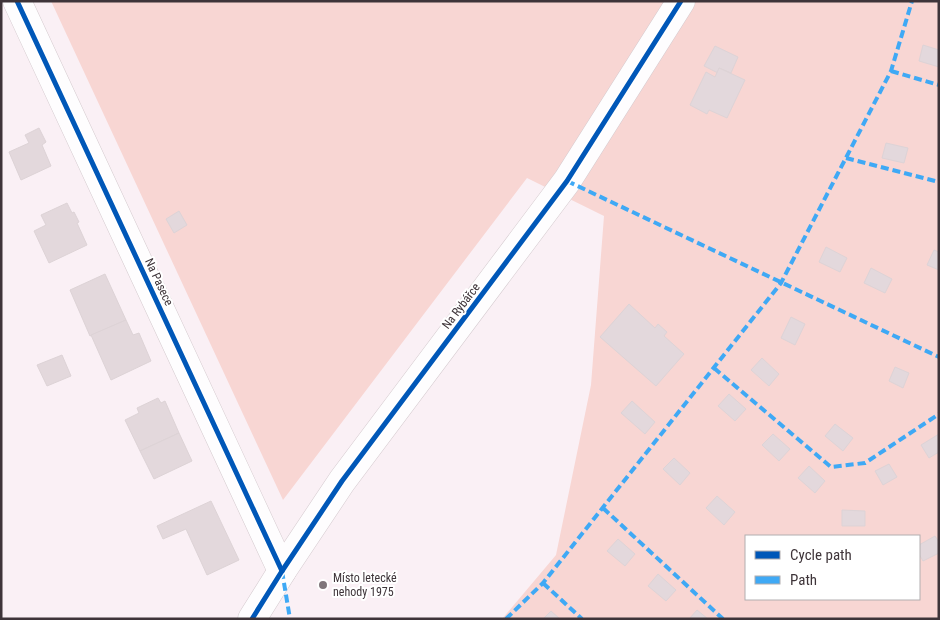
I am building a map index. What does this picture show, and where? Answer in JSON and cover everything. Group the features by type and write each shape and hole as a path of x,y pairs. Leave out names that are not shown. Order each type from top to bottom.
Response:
{"street":[{"name":"Na Pasece","path":"17,1 282,571"},
{"name":"Na Rybářce","path":"252,619 342,481 566,181 681,1"}],"shaded area":[{"path":"51,1 939,1 939,619 502,619 556,555 591,385 604,216 527,178 283,500"}],"building":[{"path":"923,45 939,50 939,67 919,61"},
{"path":"715,46 738,57 731,73 719,68 718,73 704,66"},
{"path":"719,68 745,80 727,118 709,110 707,114 690,105 706,72 715,77"},
{"path":"39,128 46,142 42,145 51,166 21,180 9,152 29,143 25,135"},
{"path":"886,143 908,148 904,163 882,158"},
{"path":"67,203 79,222 77,223 87,245 49,263 34,231 46,225 41,215"},
{"path":"179,211 187,225 174,233 166,219"},
{"path":"826,247 847,258 840,272 819,262"},
{"path":"934,250 939,252 939,270 927,265"},
{"path":"871,268 892,279 885,293 864,283"},
{"path":"105,274 126,320 90,336 70,290"},
{"path":"629,304 655,328 658,324 667,332 664,336 684,354 656,386 600,337"},
{"path":"791,317 805,324 795,345 781,338"},
{"path":"126,320 133,335 139,333 151,361 111,380 91,335"},
{"path":"62,355 71,376 47,386 37,365"},
{"path":"762,358 779,374 769,386 751,370"},
{"path":"895,367 909,373 903,388 889,381"},
{"path":"729,394 746,409 735,421 718,406"},
{"path":"158,398 161,403 165,401 179,433 140,451 125,420 139,413 137,408"},
{"path":"632,401 655,422 645,434 621,413"},
{"path":"835,424 853,438 843,451 825,436"},
{"path":"179,433 192,461 154,479 140,451"},
{"path":"773,434 790,449 779,461 762,445"},
{"path":"939,434 939,452 929,458 921,445"},
{"path":"674,458 690,473 680,485 663,469"},
{"path":"889,464 897,477 883,485 875,471"},
{"path":"809,466 825,481 815,493 798,478"},
{"path":"717,496 735,512 724,525 706,508"},
{"path":"211,501 239,560 207,575 186,529 163,539 157,526"},
{"path":"842,510 865,511 865,526 842,526"},
{"path":"935,536 939,542 939,553 923,561 920,556 920,544"},
{"path":"618,539 635,554 625,566 607,551"},
{"path":"658,574 676,590 666,601 648,586"},
{"path":"697,610 708,619 689,619"},
{"path":"551,611 560,619 543,619"}],"marked path":[{"path":"506,619 543,583 781,283 891,71 912,1"},
{"path":"891,71 939,85"},
{"path":"846,158 939,182"},
{"path":"567,181 939,357"},
{"path":"714,368 831,467 865,463 939,414"},
{"path":"603,508 723,619"},
{"path":"282,571 290,619"},
{"path":"543,583 582,619"}],"cycle path":[{"path":"17,1 282,571"},
{"path":"252,619 342,481 567,181 681,1"}],"place":[{"name":"Místo letecké nehody 1975","path":"323,585"}]}
